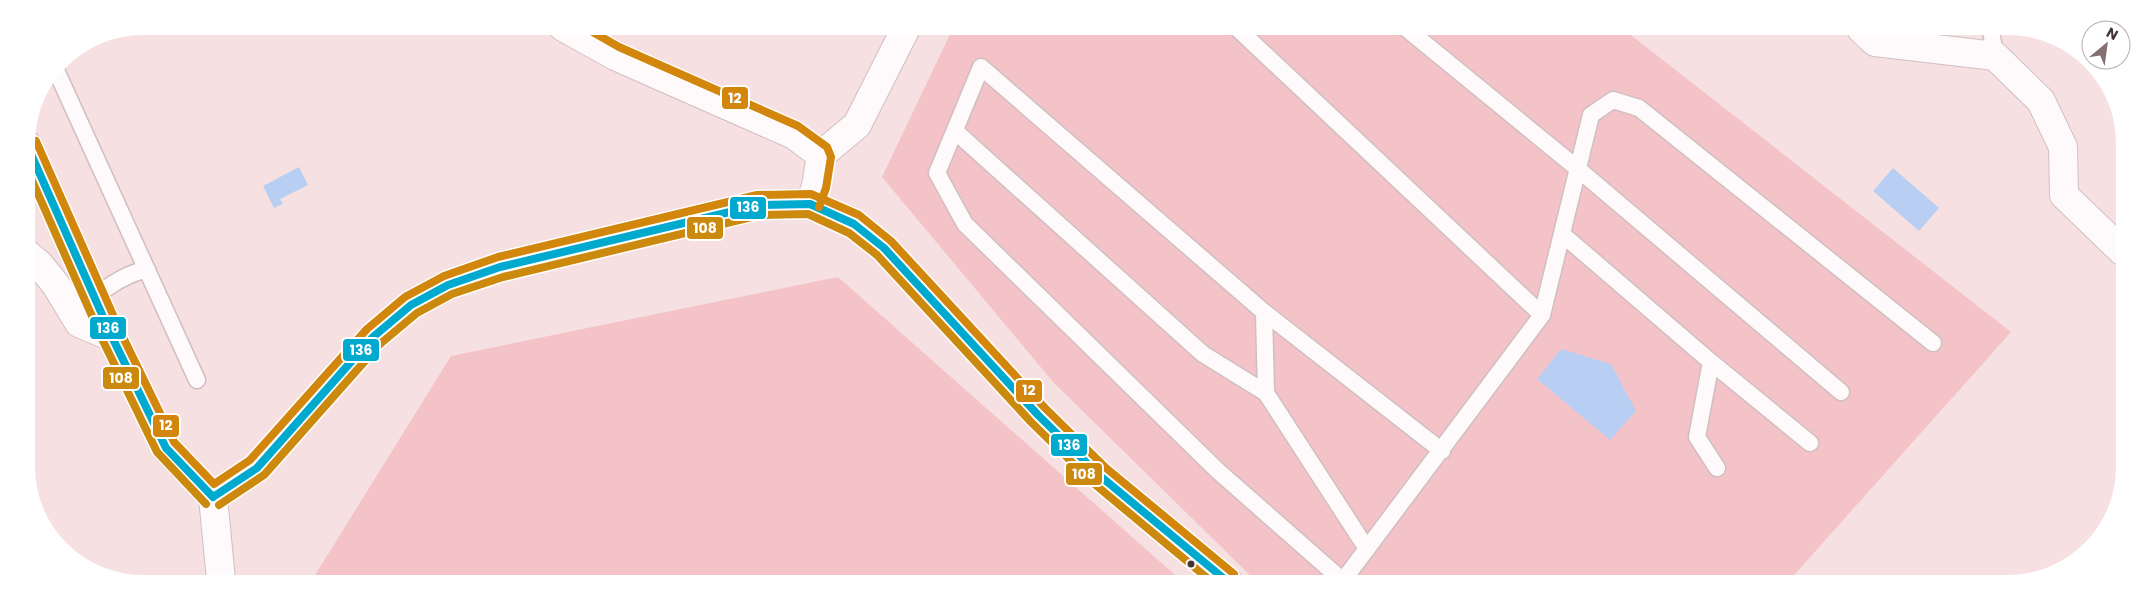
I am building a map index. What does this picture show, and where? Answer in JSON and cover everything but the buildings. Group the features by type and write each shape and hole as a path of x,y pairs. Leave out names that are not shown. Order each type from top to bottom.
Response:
{"street":[{"path":"577,35 615,56 794,135 821,155"},
{"path":"810,204 816,186 821,155 857,125 902,35"},
{"path":"1868,35 1876,42 1993,43 2041,101 2064,147 2064,195 2116,245"},
{"path":"35,166 112,337 166,448 213,497 221,575"},
{"path":"213,497 257,468 373,337 411,306 448,285 500,267 759,205 810,204 854,224 884,248 1038,415 1099,475 1220,575"},
{"path":"35,261 56,285 79,323 112,337"}],"lane":[{"path":"1245,35 1542,315"},
{"path":"1414,35 1578,169 1841,392"},
{"path":"1335,575 1218,471 965,224 937,173 981,67 1264,312 1442,452"},
{"path":"59,76 197,380"},
{"path":"1348,575 1442,452 1542,315 1591,116 1613,100 1639,108 1933,343"},
{"path":"954,131 1203,354 1266,393 1367,549"},
{"path":"1562,234 1711,362 1810,443"},
{"path":"94,298 111,284 134,272 147,269"},
{"path":"1264,312 1266,393"},
{"path":"1711,362 1696,437 1716,468"}],"shaded area":[{"path":"950,35 1631,35 2011,332 1794,575 1250,575 1054,383 882,177"},
{"path":"838,277 1175,575 315,575 451,356"}],"water":[{"path":"299,167 308,185 280,199 283,204 274,208 263,186"},
{"path":"1893,168 1939,208 1919,231 1873,191"},
{"path":"1561,349 1611,364 1636,411 1610,440 1537,379"}],"transit line":[{"name":"12","path":"598,35 619,47 798,126 827,147 831,157 826,188 819,207"},
{"name":"12","path":"36,141 121,333 174,442 214,484 250,460 367,329 405,297 444,276 498,257 757,195 811,194 859,215 891,241 1045,408 1106,468 1234,574"},
{"name":"136","path":"35,163 112,337 166,448 213,497"},
{"name":"108","path":"35,187 103,341 157,452 206,504"},
{"name":"136","path":"213,497 257,468 373,337 411,305 448,285 500,267 759,205 810,204 854,224 884,248 1038,415 1099,475 1220,575"},
{"name":"108","path":"219,505 264,475 380,344 417,313 452,294 503,277 760,215 808,214 849,233 877,255 1031,422 1092,482 1204,575"}]}
